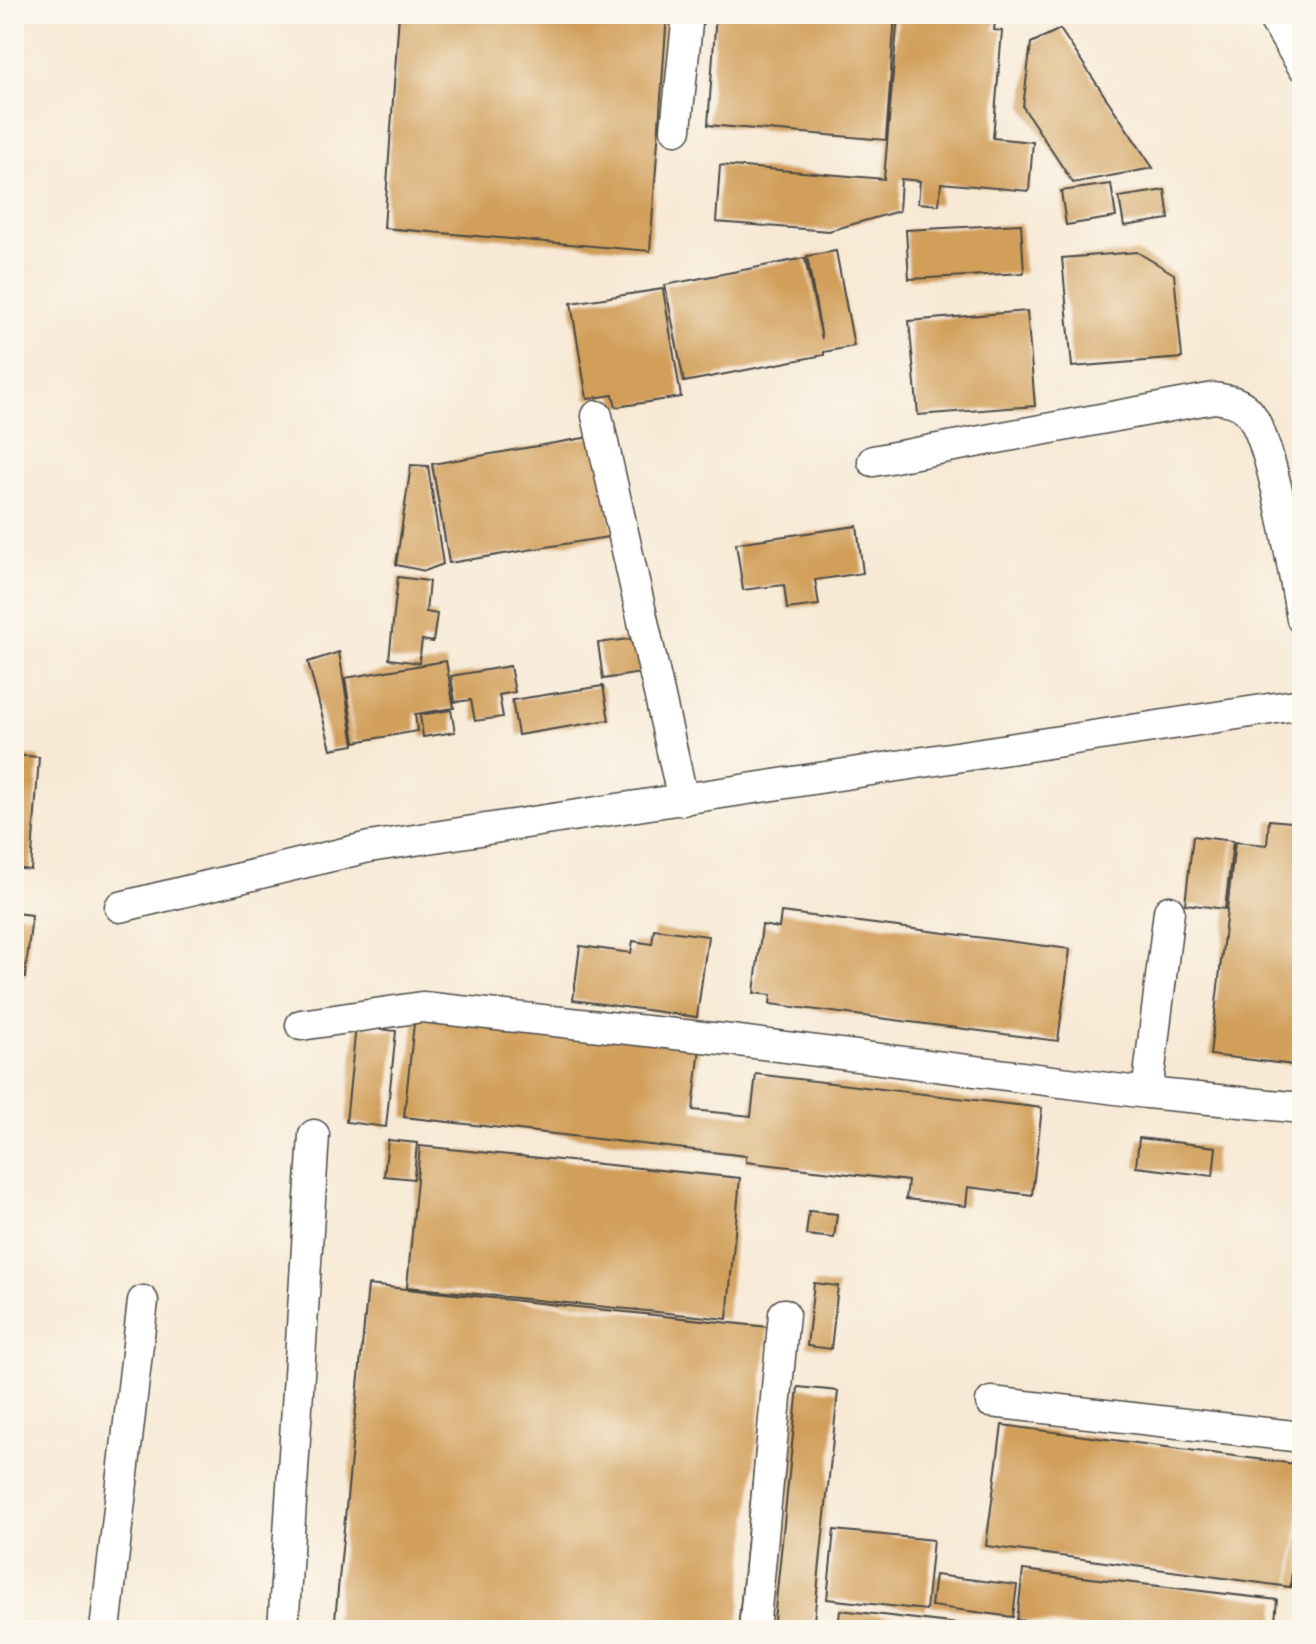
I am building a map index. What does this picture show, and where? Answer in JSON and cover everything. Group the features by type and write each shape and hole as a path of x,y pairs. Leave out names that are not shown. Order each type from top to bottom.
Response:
{"street":[{"path":"676,129 688,14"},
{"path":"1271,14 1302,65"},
{"path":"873,461 1214,398 1235,402 1246,409 1255,421 1264,446 1282,516 1302,619"},
{"path":"597,416 683,800"},
{"path":"120,907 369,847 1302,704"},
{"path":"1147,1093 1169,911"},
{"path":"301,1025 422,1007 731,1040 1147,1093 1302,1108"},
{"path":"283,1630 314,1135"},
{"path":"105,1630 143,1301"},
{"path":"754,1630 784,1314"},
{"path":"991,1402 1302,1437"}],"building":[{"path":"399,14 667,14 650,251 384,228"},
{"path":"716,14 895,14 886,140 708,125"},
{"path":"898,14 996,14 994,30 1002,31 993,138 1033,142 1029,191 941,183 939,205 918,203 920,181 901,179 899,211 829,231 716,222 720,165 884,179"},
{"path":"1060,29 1153,168 1073,183 1023,107 1031,43"},
{"path":"1111,184 1116,217 1066,225 1061,191"},
{"path":"1165,190 1169,219 1124,226 1119,197"},
{"path":"1021,224 1024,273 909,279 906,230"},
{"path":"836,251 854,346 824,352 824,355 684,382 665,285 805,258 822,339 807,256"},
{"path":"1137,252 1174,274 1182,358 1072,367 1062,258"},
{"path":"663,289 681,397 616,407 613,395 587,399 571,303"},
{"path":"1027,311 1035,406 918,415 909,321"},
{"path":"596,436 614,536 449,563 432,464"},
{"path":"411,465 428,466 443,564 425,571 396,565"},
{"path":"857,526 863,573 815,580 819,605 787,609 784,585 743,590 736,543"},
{"path":"398,577 429,581 426,612 437,614 433,642 422,640 419,663 389,659"},
{"path":"636,638 641,673 603,679 598,643"},
{"path":"339,652 354,745 331,749 308,662"},
{"path":"446,661 454,708 415,714 417,731 355,742 345,678"},
{"path":"510,666 515,692 499,695 503,717 475,721 471,700 455,702 451,676"},
{"path":"603,686 609,720 518,735 512,700"},
{"path":"451,710 455,732 423,737 420,715"},
{"path":"14,755 39,757 31,870 14,868"},
{"path":"1269,820 1302,823 1302,1066 1210,1055 1235,842 1267,845"},
{"path":"1193,836 1233,841 1225,909 1185,904"},
{"path":"781,912 1070,949 1058,1041 770,1004 771,995 754,993 762,925 779,928"},
{"path":"14,913 32,915 25,978 14,977"},
{"path":"654,929 708,936 697,1017 573,1000 580,946 631,953 633,941 652,944"},
{"path":"415,1014 700,1047 693,1110 751,1116 756,1074 1042,1108 1032,1195 968,1187 966,1206 906,1199 908,1181 746,1162 746,1156 404,1117"},
{"path":"356,1026 396,1031 386,1127 346,1122"},
{"path":"1139,1138 1216,1147 1213,1176 1136,1167"},
{"path":"388,1140 417,1143 414,1179 384,1176"},
{"path":"420,1146 740,1178 727,1319 407,1287"},
{"path":"809,1211 837,1214 834,1238 806,1235"},
{"path":"814,1283 838,1286 831,1349 807,1346"},
{"path":"368,1285 768,1327 738,1630 334,1630"},
{"path":"798,1387 838,1391 813,1630 773,1630"},
{"path":"1002,1425 1302,1465 1302,1494 1290,1587 986,1546"},
{"path":"1302,1528 1302,1589 1292,1587"},
{"path":"834,1530 933,1540 926,1610 827,1599"},
{"path":"1023,1570 1277,1600 1274,1630 1100,1630 1017,1620"},
{"path":"935,1575 1017,1585 1013,1617 931,1606"},
{"path":"840,1610 991,1628 991,1630 838,1630"}]}
